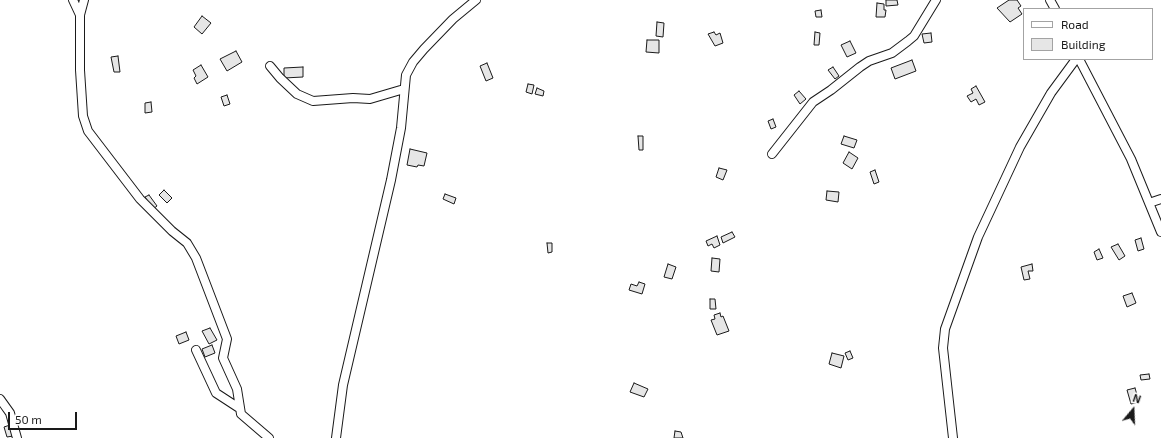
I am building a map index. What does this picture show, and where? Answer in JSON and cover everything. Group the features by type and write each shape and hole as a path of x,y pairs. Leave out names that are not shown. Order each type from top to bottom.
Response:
{"street":[{"path":"73,0 80,15"},
{"path":"84,0 80,15 81,85 83,116 88,132 140,199 172,231 187,243 196,258 227,339 223,358 237,389 241,414 269,438"},
{"path":"336,438 342,392 391,180 401,128 406,75 413,62 453,19 476,0"},
{"path":"772,154 813,102 869,61 892,54 911,39 934,1"},
{"path":"953,438 943,348 945,328 978,237 1020,147 1052,93 1075,60"},
{"path":"1080,60 1131,159 1161,232"},
{"path":"270,66 297,94 313,101 353,98 370,99 404,89"},
{"path":"1150,203 1161,199"},
{"path":"196,350 216,393 239,408"},
{"path":"0,399 10,413 17,438"}],"building":[{"path":"886,0 897,0 898,5 886,6"},
{"path":"1009,0 1017,0 1021,6 1018,8 1022,14 1010,22 997,8"},
{"path":"877,3 884,4 884,10 886,10 885,17 876,17"},
{"path":"821,10 822,17 816,17 815,11"},
{"path":"202,16 211,23 202,34 194,27"},
{"path":"657,22 664,23 663,37 656,36"},
{"path":"714,32 716,35 720,33 723,43 715,46 708,34"},
{"path":"815,32 820,33 819,45 814,45"},
{"path":"931,33 932,42 924,43 922,34"},
{"path":"647,40 659,40 659,53 646,52"},
{"path":"850,41 856,53 847,57 841,45"},
{"path":"236,51 242,62 227,71 220,59"},
{"path":"118,56 120,72 114,72 111,57"},
{"path":"912,60 916,71 895,79 891,68"},
{"path":"487,63 493,78 486,81 480,66"},
{"path":"201,65 208,77 197,84 194,78 196,76 193,70"},
{"path":"303,67 303,77 284,78 284,68"},
{"path":"833,67 839,76 835,79 828,70"},
{"path":"528,84 534,85 532,94 526,92"},
{"path":"976,86 985,102 979,105 976,99 971,102 967,96 973,93 971,89"},
{"path":"537,88 544,91 543,96 535,94"},
{"path":"799,91 806,99 800,104 794,95"},
{"path":"227,95 230,104 224,106 221,97"},
{"path":"151,102 152,112 145,113 145,103"},
{"path":"773,119 776,127 771,129 768,121"},
{"path":"638,136 643,136 643,150 639,150"},
{"path":"844,136 857,140 854,148 841,144"},
{"path":"410,149 427,153 424,166 418,165 417,167 407,165"},
{"path":"849,152 858,158 852,169 843,163"},
{"path":"719,168 727,170 723,180 716,177"},
{"path":"875,170 879,182 874,184 870,172"},
{"path":"164,190 172,198 167,203 159,195"},
{"path":"827,191 839,192 838,202 826,200"},
{"path":"445,194 456,198 454,204 443,199"},
{"path":"149,195 157,206 153,209 145,197"},
{"path":"732,232 735,237 723,243 721,237"},
{"path":"717,236 720,245 714,248 712,244 708,246 706,241"},
{"path":"1141,238 1144,249 1138,251 1135,240"},
{"path":"547,243 552,243 552,252 548,253"},
{"path":"1118,244 1125,256 1119,260 1111,247"},
{"path":"1099,249 1103,258 1097,260 1094,252"},
{"path":"712,258 720,259 719,272 711,271"},
{"path":"668,264 676,267 672,279 664,277"},
{"path":"1032,264 1033,271 1028,271 1030,279 1024,280 1021,267"},
{"path":"639,282 645,284 642,294 629,290 631,284 637,286"},
{"path":"1132,293 1136,303 1127,307 1123,296"},
{"path":"710,299 715,299 716,309 710,309"},
{"path":"720,313 721,317 723,316 729,331 717,335 711,320 715,319 714,315"},
{"path":"210,328 217,340 209,344 202,331"},
{"path":"186,332 189,340 179,344 176,336"},
{"path":"212,345 215,353 205,357 202,349"},
{"path":"850,351 853,358 848,360 845,353"},
{"path":"832,353 844,356 841,368 829,364"},
{"path":"1149,374 1150,379 1141,380 1140,375"},
{"path":"634,383 648,389 644,397 630,392"},
{"path":"1135,388 1139,402 1131,404 1127,390"},
{"path":"10,425 13,436 7,437 4,427"},
{"path":"675,431 681,432 683,438 674,438"}]}
